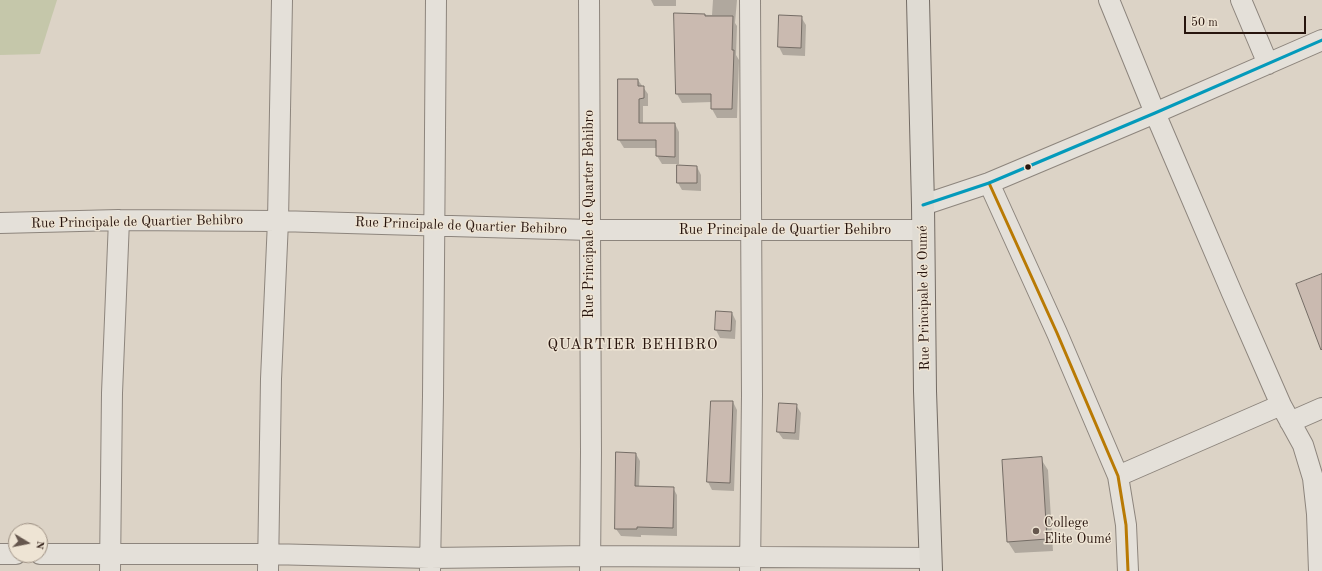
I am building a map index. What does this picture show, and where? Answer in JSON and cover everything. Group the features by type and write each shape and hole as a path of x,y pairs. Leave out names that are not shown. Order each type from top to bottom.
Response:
{"main road":[{"name":"Rue Principale de Oumé","path":"918,0 923,205 922,230 925,390 931,565"}],"street":[{"path":"268,563 271,379 278,220 282,0"},
{"path":"430,564 433,404 436,0"},
{"name":"Rue Principale de Quarter Behibro","path":"589,0 590,564"},
{"path":"750,0 750,564"},
{"path":"1109,0 1155,114 1286,414 1303,445 1313,478 1317,514 1319,571"},
{"path":"1241,0 1268,64"},
{"path":"923,205 989,183 1155,114 1268,64 1321,43"},
{"path":"989,183 1057,332 1118,476 1126,525 1128,571"},
{"path":"109,562 112,393 119,220"},
{"name":"Rue Principale de Quartier Behibro","path":"0,223 119,220 278,220 590,230 922,230"},
{"path":"1118,476 1286,414 1322,408"},
{"path":"48,555 109,562 931,565"}],"green space":[{"path":"0,0 57,0 40,54 0,55"}],"building":[{"path":"674,13 705,14 705,16 733,16 732,50 734,50 732,109 711,109 711,94 676,94"},
{"path":"779,15 802,16 801,48 778,47"},
{"path":"618,79 638,79 638,86 644,86 644,98 639,99 639,123 675,123 675,157 656,156 656,140 618,140"},
{"path":"677,165 697,166 697,183 677,183"},
{"path":"1322,274 1322,349 1321,350 1296,284"},
{"path":"716,311 732,312 731,331 715,330"},
{"path":"711,401 733,401 730,483 707,482"},
{"path":"779,403 797,404 795,433 777,432"},
{"path":"616,452 636,453 635,486 674,487 673,528 637,527 637,529 615,529"},
{"path":"1042,457 1047,539 1007,542 1002,460"}],"transit line":[{"path":"923,205 989,183 1322,40"},
{"path":"989,183 1057,333 1118,476 1126,525 1128,571"}],"place":[{"name":"College Elite Oumé","path":"1036,531"}],"district":[{"name":"QUARTIER BEHIBRO","path":"633,345"}]}
